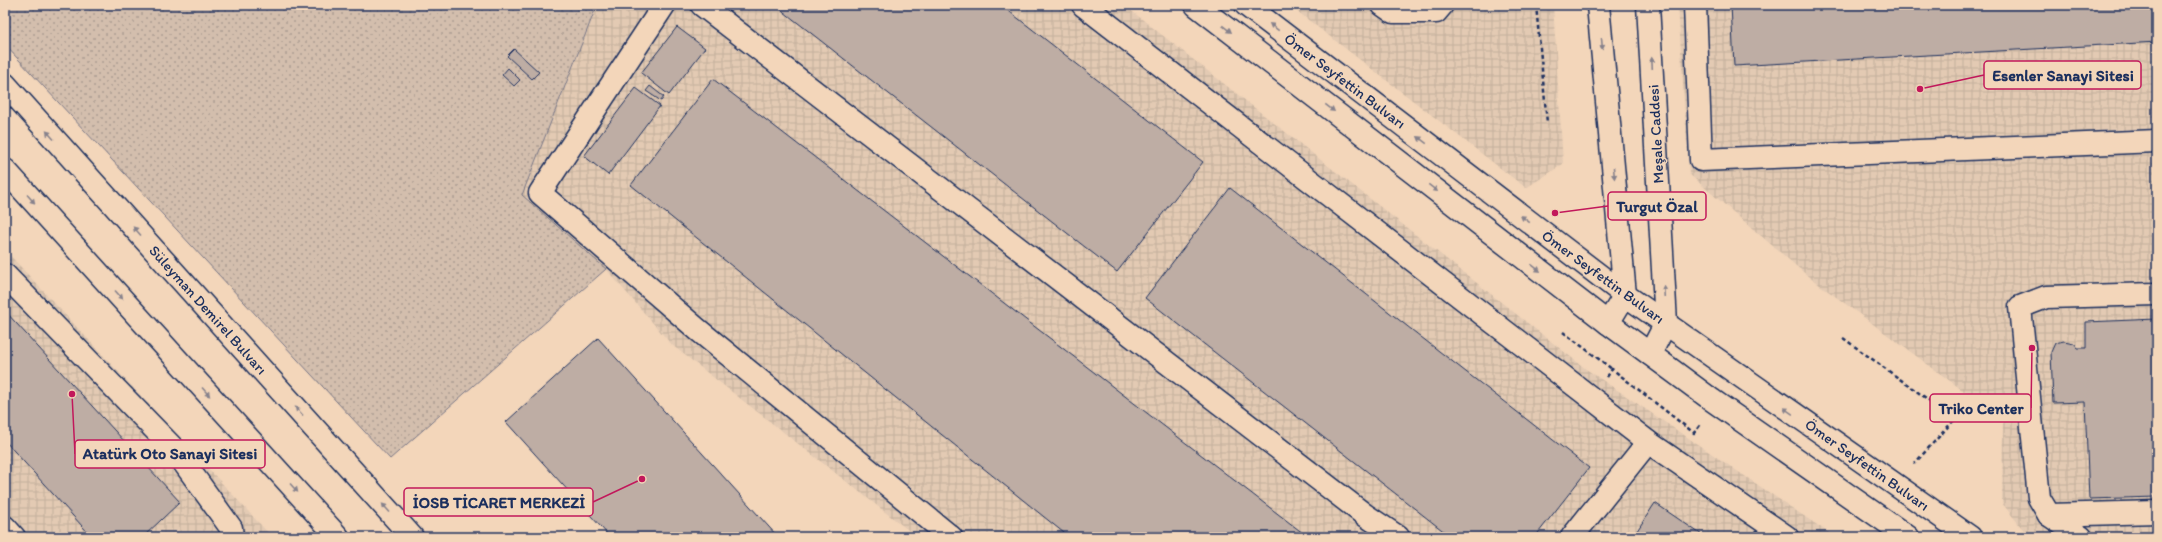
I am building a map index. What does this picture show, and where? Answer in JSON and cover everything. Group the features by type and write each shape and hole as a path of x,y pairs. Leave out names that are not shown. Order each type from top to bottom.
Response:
{"street":[{"path":"664,5 540,193 697,329 950,537"},
{"path":"1082,5 1648,442 1787,537"},
{"name":"Ömer Seyfettin Bulvarı","path":"1196,5 1608,323 1712,400 1908,537"},
{"name":"Ömer Seyfettin Bulvarı","path":"1246,5 1625,296 1666,323 1970,537"},
{"path":"1383,5 1392,12 1436,12 1442,5"},
{"path":"1598,5 1625,296 1608,323"},
{"name":"Meşale Caddesi","path":"1648,5 1666,323"},
{"path":"1695,5 1701,160 2157,141"},
{"path":"709,7 1365,515 1398,537"},
{"name":"Süleyman Demirel Bulvarı","path":"5,84 412,537"},
{"path":"5,170 338,537"},
{"path":"5,275 174,449 231,528 232,537"},
{"path":"2081,537 2049,515 2039,498 2020,307 2046,297 2157,294"},
{"path":"1650,354 1666,323"},
{"path":"1572,537 1648,442"},
{"path":"2049,515 2157,512"},
{"path":"5,527 14,537"}],"path":[{"path":"1536,5 1547,122"},
{"path":"1563,332 1612,369"},
{"path":"1843,338 1955,419 1895,485"},
{"path":"1652,400 1678,419"}],"shaded area":[{"path":"5,5 597,5 522,195 606,269 390,459 5,45"},
{"path":"597,5 1124,5 1586,369 1835,537 917,537 672,345 606,269 521,195"},
{"path":"1289,5 1553,5 1563,164 1526,188"},
{"path":"1678,5 2157,5 2157,537 2029,537 2002,503 2003,420 1809,277 1689,174"},
{"path":"5,250 272,537 5,537"}],"building":[{"path":"775,5 1001,5 1203,162 1117,272"},
{"path":"1731,5 2157,5 2157,42 1734,66"},
{"path":"677,27 705,48 669,95 641,73"},
{"path":"514,49 539,72 532,79 507,56"},
{"path":"508,68 520,80 514,86 502,75"},
{"path":"713,79 1308,537 1069,537 631,185"},
{"path":"650,86 664,97 661,101 646,91"},
{"path":"636,88 660,106 608,175 584,156"},
{"path":"1230,188 1589,468 1535,537 1451,537 1145,298"},
{"path":"5,311 180,502 143,537 92,537 5,441"},
{"path":"2157,319 2157,497 2089,499 2085,402 2053,403 2051,352 2055,343 2064,341 2074,343 2078,348 2086,348 2086,322"},
{"path":"598,338 778,537 610,537 506,422"},
{"path":"1655,503 1705,537 1633,537"}],"place":[{"name":"Esenler Sanayi Sitesi","path":"1920,89"},
{"name":"Turgut Özal","path":"1555,213"},
{"name":"Triko Center","path":"2032,348"},
{"name":"Atatürk Oto Sanayi Sitesi","path":"72,394"},
{"name":"İOSB TİCARET MERKEZİ","path":"642,479"}]}
